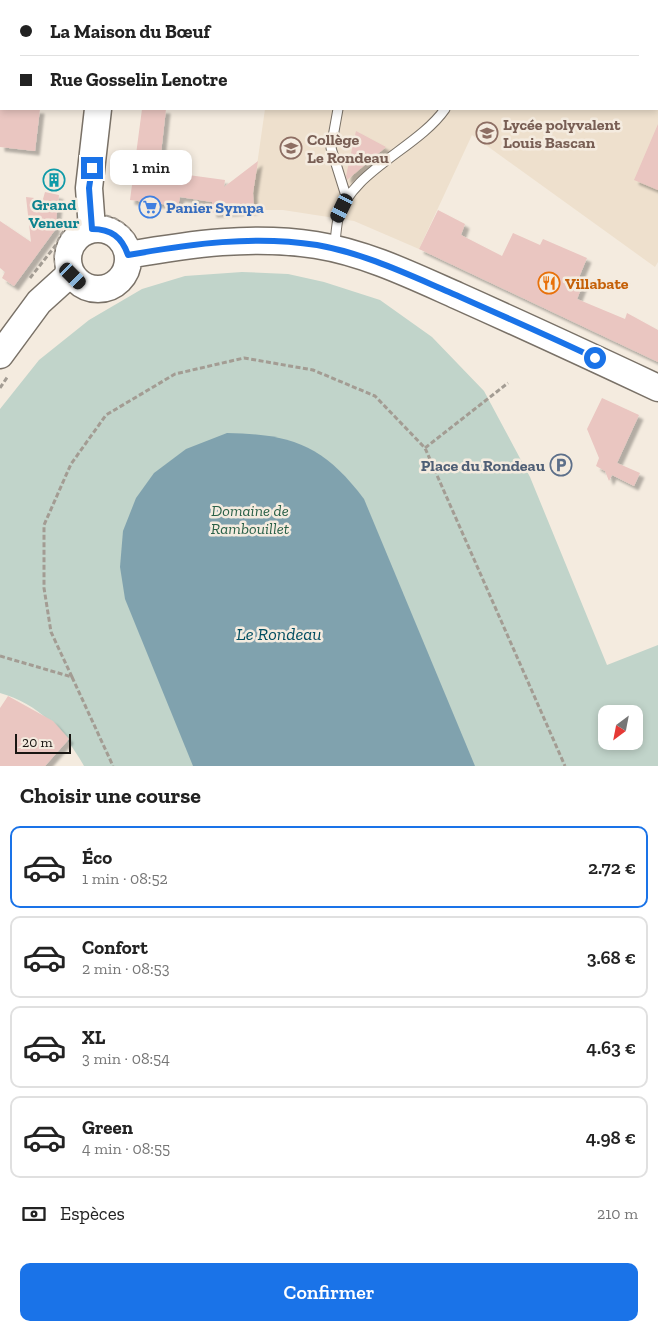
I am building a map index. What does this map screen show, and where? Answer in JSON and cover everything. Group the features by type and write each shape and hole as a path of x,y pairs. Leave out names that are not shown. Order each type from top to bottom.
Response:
{"main road":[{"path":"0,355 39,302 67,276 70,248 75,239 91,222 89,188 98,110"},
{"path":"91,222 116,235 133,254"},
{"path":"133,254 190,244 254,240 315,245 334,249 366,258 438,287 658,388"},
{"path":"67,276 89,288 99,289 108,287 124,275 133,254"}],"lane":[{"path":"338,110 331,148 347,199"},
{"path":"334,249 338,218 347,199 358,185 435,123 444,110"}],"path":[{"path":"112,216 124,224 133,236 133,254 139,267 133,282 122,292 108,299 84,299 56,262 56,245 68,226 112,216"},
{"path":"113,766 52,632 44,588 44,525 71,464 106,415 175,374 244,358 313,370 375,396 425,448 565,766"},
{"path":"425,448 508,383"},
{"path":"0,656 72,677"}],"shaded area":[{"name":"Lycée polyvalent Louis Bascan","path":"265,110 658,110 658,262 655,267 472,135 419,249 354,221 283,210 254,210 253,193"}],"green space":[{"name":"Domaine de Rambouillet","path":"242,272 288,274 324,282 380,300 432,337 484,391 530,477 607,665 658,645 658,766 84,766 59,731 39,712 27,704 0,693 0,409 39,360 89,320 142,289 185,276"}],"water":[{"name":"Le Rondeau","path":"227,433 271,436 305,446 335,466 364,499 475,766 193,766 125,599 120,567 123,531 136,498 154,473 186,449"}],"building":[{"path":"0,110 40,110 35,151 0,147"},
{"path":"142,110 166,110 159,171 225,180 224,187 258,161 253,193 254,210 212,213 212,202 180,197 178,206 130,200"},
{"path":"658,124 658,190 634,180"},
{"path":"356,131 386,147 347,180 346,176"},
{"path":"45,192 59,195 55,230 14,286 2,278 5,272 0,268 0,221 31,242 26,197 43,199"},
{"path":"438,210 465,224 461,235 502,256 513,233 540,245 543,239 587,258 577,282 583,284 577,299 625,319 627,313 658,330 658,362 419,249"},
{"path":"602,398 639,415 617,463 640,473 634,486 612,475 609,481 605,471 596,466 599,458 587,429"},
{"path":"8,696 53,721 69,739 45,766 0,766 0,708"}],"place":[{"name":"Lycée polyvalent Louis Bascan","path":"487,133"},
{"name":"Collège Le Rondeau","path":"291,148"},
{"name":"Grand Veneur","path":"54,180"},
{"name":"Panier Sympa","path":"150,207"},
{"name":"Villabate","path":"549,283"},
{"name":"Place du Rondeau","path":"561,465"}],"route":[{"path":"92,168 89,188 92,229 112,232 120,238 128,255 190,244 254,240 325,247 366,258 424,281 595,358"}]}
